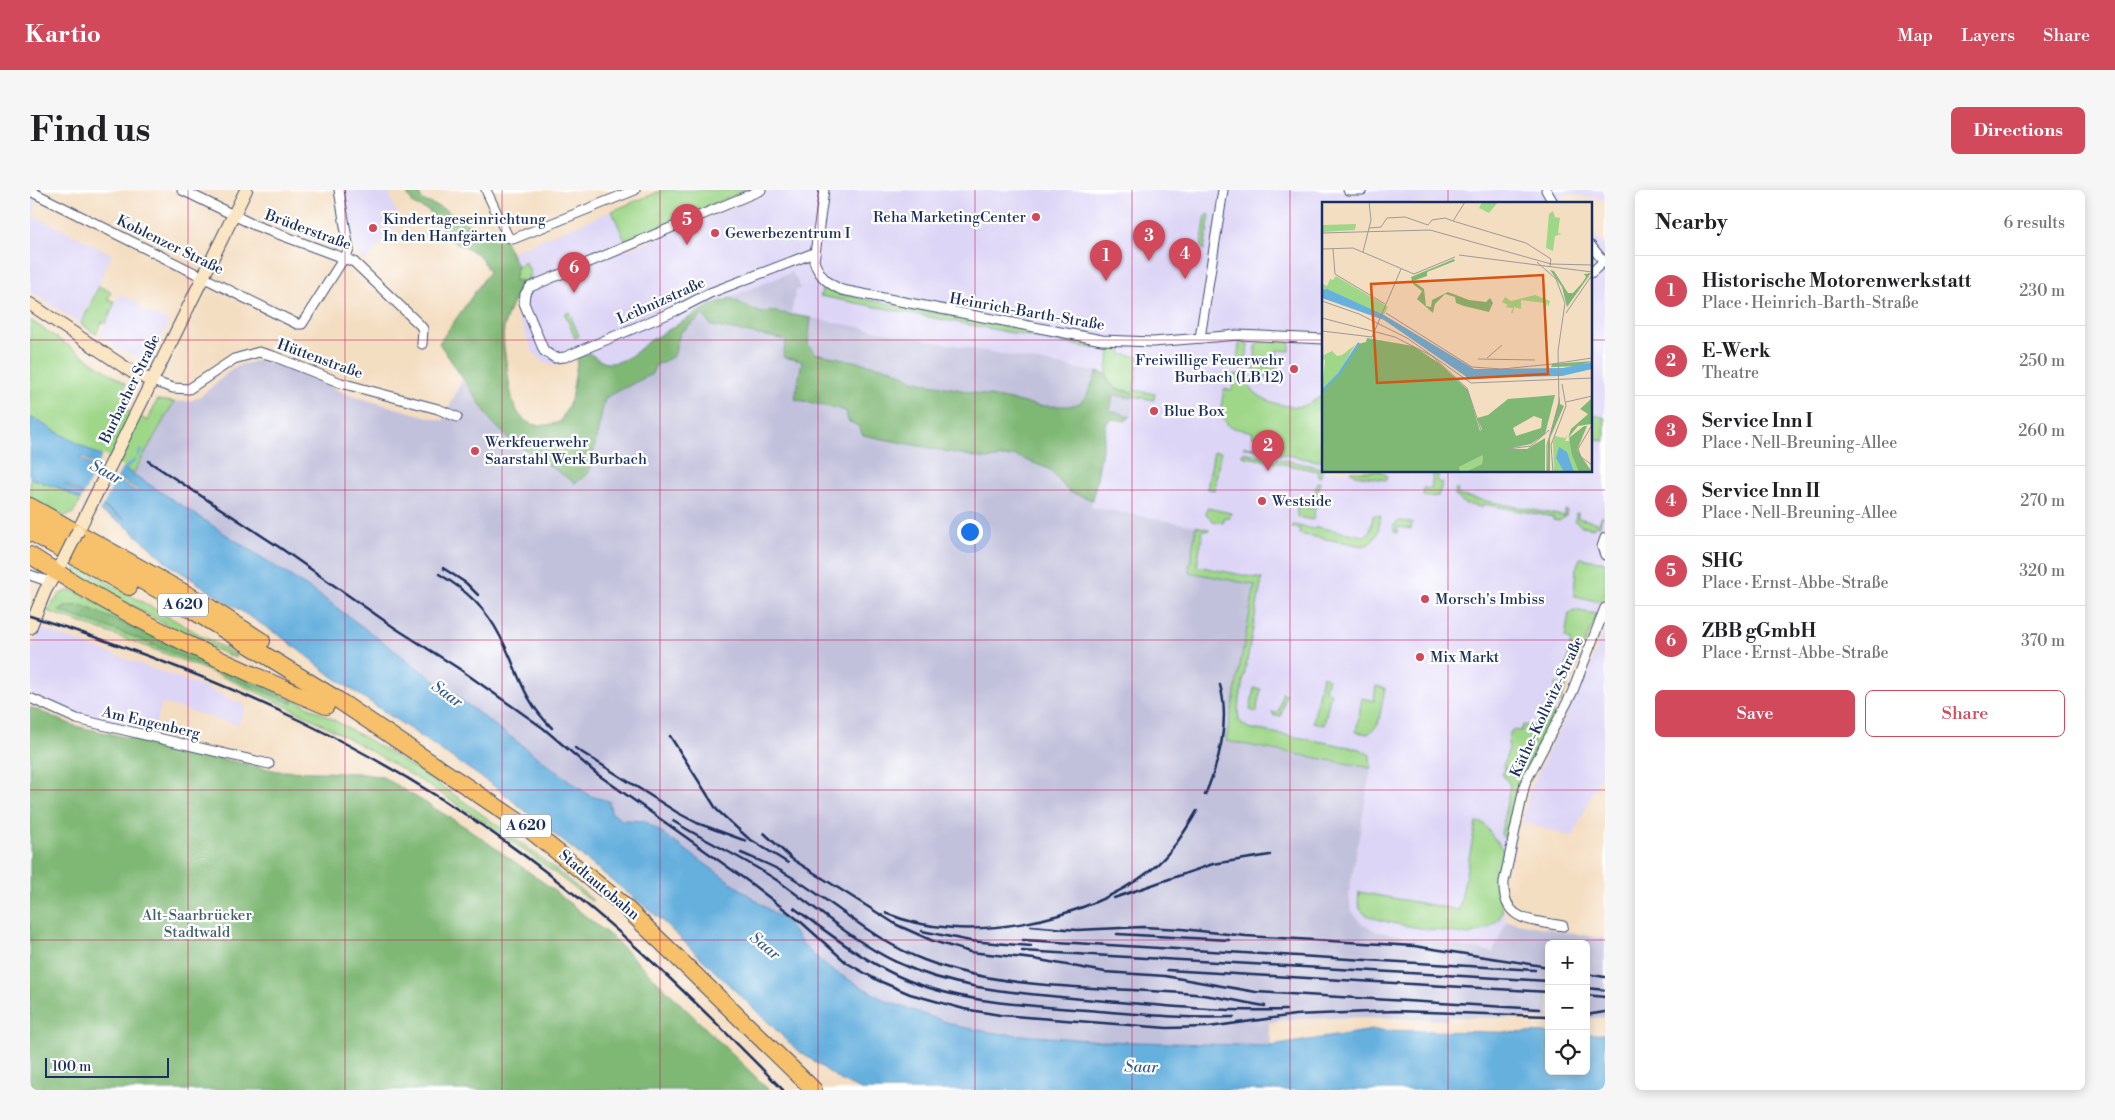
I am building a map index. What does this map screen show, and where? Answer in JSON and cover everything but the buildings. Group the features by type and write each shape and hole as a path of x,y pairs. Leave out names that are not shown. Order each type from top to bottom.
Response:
{"highway":[{"path":"30,506 78,531 255,636 307,673 329,701"},
{"name":"A 620","path":"30,519 167,595 329,701"},
{"name":"A 620","path":"30,532 329,701"},
{"path":"30,555 86,591 182,640 279,686 329,701"},
{"name":"Stadtautobahn","path":"329,701 464,795 566,870 657,950 798,1090"},
{"name":"Stadtautobahn","path":"329,701 469,786 573,862 664,942 814,1090"}],"main road":[{"name":"Burbacher Straße","path":"30,628 246,190"},
{"path":"30,304 132,372 152,381"}],"street":[{"name":"Brüderstraße","path":"182,190 233,216 344,258 361,267 423,329 422,344"},
{"path":"339,190 349,250 344,258"},
{"path":"486,190 503,229 508,238 513,239 636,190"},
{"name":"Leibnizstraße","path":"761,190 530,287 525,294 524,303 544,352 550,356 560,358 676,311 710,294 814,253"},
{"name":"Heinrich-Barth-Straße","path":"824,190 814,253 816,269 826,281 847,292 1102,340 1153,342 1253,335 1322,339"},
{"path":"1200,338 1223,190"},
{"path":"1348,190 1362,190"},
{"path":"1546,190 1553,202"},
{"name":"Koblenzer Straße","path":"30,191 297,324 302,324 344,258"},
{"path":"1592,247 1604,262 1592,272"},
{"name":"Hüttenstraße","path":"152,381 173,388 188,389 234,359 258,352 348,385 438,409 457,417"},
{"path":"1605,538 1602,547 1605,555"},
{"path":"30,575 56,572"},
{"name":"Käthe-Kollwitz-Straße","path":"1563,926 1521,917 1509,910 1504,898 1504,882 1525,783 1572,693 1605,608"},
{"name":"Am Engenberg","path":"30,698 77,719 269,764"}],"shaded area":[{"name":"Kindertageseinrichtung In den Hanfgärten","path":"345,190 388,190 400,222 366,261 360,256 353,243"},
{"path":"775,190 1605,190 1605,200 1560,193 1566,202 1322,202 1322,472 1592,472 1592,233 1605,246 1605,593 1571,679 1515,794 1497,886 1507,921 1494,952 1375,931 1360,922 1351,910 1349,894 1371,768 1226,741 1189,572 1196,526 1091,507 1107,422 1113,419 1126,421 1106,374 770,311 730,298 709,306 646,343 640,350 622,361 605,363 589,353 551,365 539,359 533,352 515,310 515,299 523,282 511,252 612,211 629,250"},
{"path":"30,199 38,203 32,215 112,254 81,324 30,291"},
{"path":"792,272 801,289 796,290 791,314 1106,374 1110,385 1115,389 1133,392 1132,396 1135,397 1131,416 1126,421 1113,419 1107,422 1091,507 1196,526 1189,572 1255,585 1226,741 1371,768 1349,894 1351,910 1360,922 1375,931 1493,952 1507,921 1605,939 1605,1017 1590,1019 1590,940 1545,940 1545,1019 1449,1017 1447,1020 1362,1017 1282,1020 1269,1023 1271,1046 1103,1041 996,1033 961,1027 925,1016 886,1001 830,969 806,948 785,921 645,821 621,820 611,812 609,801 590,796 321,596 133,474 174,402 190,401 201,396 231,370 240,365 257,361 277,364 349,395 443,421 462,380 492,422 507,437 575,483 589,473 605,398 622,361 640,350 646,343 709,306"},
{"path":"119,294 140,304 139,308 169,322 150,359 147,361 112,346 114,342 100,336"},
{"path":"1605,627 1605,765 1573,837 1523,822 1530,789 1590,667"},
{"path":"40,628 204,687 246,706 238,725 162,703 154,731 79,714 60,707 30,692 30,652"}],"green space":[{"path":"405,190 417,190 422,200 444,209 467,224 503,237 517,266 514,280 523,282 509,310 504,328 504,345 512,398 520,416 535,425 560,422 571,400 578,357 589,353 607,363 624,360 646,343 709,306 730,298 761,313 770,311 811,318 808,344 815,353 892,369 916,381 1040,406 1069,406 1080,403 1087,395 1097,372 1106,374 1110,383 1116,388 1133,392 1132,398 1113,395 1110,411 1131,416 1126,421 1113,419 1107,422 1093,500 1069,492 1049,469 1016,456 985,459 863,435 858,426 848,421 846,411 795,399 802,361 783,357 786,340 712,326 703,315 680,333 674,356 655,366 652,374 605,398 589,473 575,483 507,437 492,422 439,343 489,272 479,255 452,241 429,211 413,204"},
{"path":"663,190 747,190 625,241 612,211"},
{"path":"1206,215 1210,215 1204,250 1201,247"},
{"path":"526,262 531,275 528,276 530,282 514,280 517,266"},
{"path":"99,286 111,292 108,299 115,302 106,323 102,322 96,334 81,324"},
{"path":"823,289 843,295 1093,343 1096,349 820,296"},
{"path":"569,312 579,336 575,338 565,314"},
{"path":"30,320 126,384 123,390 128,396 122,408 148,421 157,400 174,402 133,474 30,417"},
{"path":"1262,339 1290,341 1290,351 1277,350 1276,379 1257,374 1254,370 1256,345"},
{"path":"1240,340 1248,345 1245,369 1236,367"},
{"path":"1110,344 1122,346 1121,354 1139,357 1134,390 1155,394 1154,400 1132,396 1132,392 1122,390 1111,384 1107,375 1110,352 1103,350"},
{"path":"1235,374 1244,375 1252,390 1259,396 1276,404 1303,406 1322,395 1322,462 1243,447 1274,446 1275,440 1252,436 1253,432 1229,427 1220,413 1224,389 1232,390"},
{"path":"1592,414 1605,418 1605,441 1592,439"},
{"path":"1214,451 1221,452 1214,490 1207,489"},
{"path":"1243,452 1318,467 1322,469 1321,477 1318,476 1318,471 1242,456"},
{"path":"1352,472 1381,472 1387,476 1386,480 1356,475"},
{"path":"1434,472 1439,472 1437,482 1443,483 1438,496 1427,497 1423,495 1424,488 1431,489"},
{"path":"30,478 59,488 81,500 73,513 64,516 30,499"},
{"path":"1317,482 1320,482 1313,520 1297,517 1297,506 1312,509"},
{"path":"1455,490 1458,490 1457,495 1461,496 1564,516 1565,510 1567,511 1566,516 1559,521 1553,520 1553,517 1483,504 1482,507 1465,504 1454,495"},
{"path":"1207,508 1231,513 1230,518 1224,517 1223,523 1213,521 1206,514"},
{"path":"1576,513 1578,513 1578,518 1599,523 1602,515 1600,526 1594,525 1594,528 1582,526 1575,521"},
{"path":"1373,516 1381,516 1377,534 1372,541 1363,546 1299,534 1300,529 1292,528 1293,525 1315,529 1316,527 1364,536 1370,532"},
{"path":"1399,521 1412,522 1411,529 1398,527 1397,533 1394,532 1394,525"},
{"path":"1196,526 1209,529 1209,531 1203,530 1197,566 1262,579 1238,709 1239,721 1248,728 1360,749 1370,755 1371,768 1226,741 1255,585 1189,572"},
{"path":"1580,558 1605,562 1605,593 1601,602 1574,596 1576,568"},
{"path":"77,565 236,655 235,658 191,638 76,576"},
{"path":"74,591 332,719 434,781 499,827 593,900 591,901 519,846 444,795 327,727 257,692 198,667 138,643 47,611 60,594"},
{"path":"82,605 294,701 293,704 134,637 59,611 67,606"},
{"path":"1574,610 1596,614 1596,617 1560,703 1553,702 1556,684 1563,685 1571,640 1565,638 1569,613"},
{"path":"1322,676 1328,678 1325,690 1331,692 1324,725 1313,722"},
{"path":"1376,686 1385,688 1378,725 1368,734 1356,732 1362,698 1374,701"},
{"path":"1254,688 1261,689 1256,712 1250,710"},
{"path":"1282,693 1286,694 1281,716 1274,716 1272,712 1278,713"},
{"name":"Alt-Saarbrücker Stadtwald","path":"30,707 75,726 277,771 358,773 383,777 467,828 543,882 613,938 769,1090 30,1090"},
{"path":"1549,712 1555,714 1519,782 1505,839 1501,834 1510,785 1502,774 1505,769 1503,766 1509,748 1508,742 1510,740 1508,737 1512,730 1521,731 1523,725 1541,727"},
{"path":"1476,822 1483,823 1503,850 1497,885 1502,911 1501,916 1494,924 1469,935 1384,921 1364,913 1360,909 1359,892 1459,910"}],"water":[{"name":"Saar","path":"30,417 133,474 321,596 590,796 609,801 611,812 621,820 645,821 785,921 806,948 830,969 886,1001 961,1027 996,1033 1103,1041 1271,1046 1373,1030 1545,1033 1545,1075 1590,1075 1590,1034 1605,1034 1605,1090 861,1090 842,1081 796,1049 658,917 494,786 333,677 286,640 171,566 125,525 59,488 30,478","holes":["80,456 139,490 138,492 79,458","66,484 125,520 65,485"]}],"pier":[{"path":"103,454 123,466 99,513 80,502"}],"waterway":[{"path":"138,456 141,450"},
{"name":"Saar","path":"123,470 135,460"}],"railway":[{"path":"148,461 279,547 543,728 597,774 749,882 801,922 847,963 877,980 910,994 964,1009 1000,1015 1167,1028 1209,1027 1295,1015 1395,1011 1545,1016"},
{"path":"443,568 466,583 478,595"},
{"path":"439,574 458,586 474,600 488,617 506,649 533,706 552,728"},
{"path":"30,616 169,664 236,691 366,755 429,791 490,831 550,875 611,925 670,979 783,1090"},
{"path":"1205,795 1215,769 1222,741 1224,713 1220,685"},
{"path":"670,736 717,810 748,838 788,863"},
{"path":"575,748 678,813 697,823 746,841"},
{"path":"886,913 917,923 950,928 986,928 1023,923 1059,915 1093,903 1124,888 1151,870 1171,850 1197,811"},
{"path":"673,821 778,881 880,954 941,979 1011,992 1159,1006 1286,1010"},
{"path":"764,833 792,859 897,925 933,941 970,952 1034,959 1105,972 1165,976 1256,992 1539,1009"},
{"path":"741,853 772,866 801,883 886,942 924,960 956,970 989,978 1023,983 1194,994 1265,1006"},
{"path":"1114,898 1213,864 1270,855"},
{"path":"794,908 844,944 884,969 920,985 943,992 991,1001 1039,1006 1160,1016 1234,1017"},
{"path":"1031,926 1077,930 1143,927 1182,929 1246,936 1414,946 1545,966"},
{"path":"922,931 970,941 1031,946"},
{"path":"1117,934 1229,940"},
{"path":"1023,940 1535,970"},
{"path":"1022,951 1545,981"},
{"path":"1167,970 1545,992"},
{"path":"1590,975 1605,977"},
{"path":"1590,988 1605,990"},
{"path":"1590,995 1605,997"},
{"path":"1590,1014 1605,1012"}],"place":[{"name":"Reha MarketingCenter","path":"1036,217"},
{"name":"Kindertageseinrichtung In den Hanfgärten","path":"373,228"},
{"name":"Gewerbezentrum I","path":"715,233"},
{"name":"SHG","path":"687,245"},
{"name":"Service Inn I","path":"1149,261"},
{"name":"Service Inn II","path":"1185,279"},
{"name":"Historische Motorenwerkstatt","path":"1106,281"},
{"name":"ZBB gGmbH","path":"574,293"},
{"name":"Freiwillige Feuerwehr Burbach (LB 12)","path":"1294,369"},
{"name":"Blue Box","path":"1154,411"},
{"name":"Werkfeuerwehr Saarstahl Werk Burbach","path":"475,451"},
{"name":"E-Werk","path":"1268,471"},
{"name":"Westside","path":"1262,501"},
{"name":"Morsch's Imbiss","path":"1425,599"},
{"name":"Mix Markt","path":"1420,657"}]}
